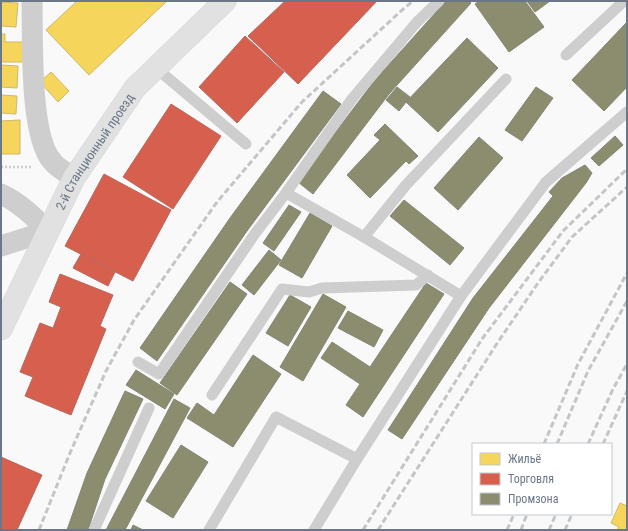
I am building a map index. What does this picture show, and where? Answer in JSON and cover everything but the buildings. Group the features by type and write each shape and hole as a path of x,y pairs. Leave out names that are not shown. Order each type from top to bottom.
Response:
{"main road":[{"name":"2-й Станционный проезд","path":"1,328 74,178 135,88 220,3"}],"street":[{"path":"32,1 33,75 36,115 43,147 52,161 74,178"},
{"path":"1,194 8,197 29,213 48,230 1,246"}],"lane":[{"path":"138,362 159,374 254,235 286,193 352,99 417,22 439,1"},
{"path":"566,54 624,1"},
{"path":"156,68 246,144"},
{"path":"364,237 406,185 506,79"},
{"path":"314,530 357,459 461,296 546,182 627,112"},
{"path":"286,193 364,237 461,296"},
{"path":"212,395 282,289 309,292 322,288 416,285 428,275"},
{"path":"94,530 149,408"},
{"path":"209,530 276,417 357,459"}],"path":[{"path":"1,167 36,167"}],"railway":[{"path":"39,530 70,453 106,371 134,320 217,202 302,102 413,1"},
{"path":"363,530 482,339 563,231 627,169"},
{"path":"378,530 496,345 538,283 572,237 627,187"},
{"path":"544,443 578,364 627,273"},
{"path":"557,443 588,371 627,301"},
{"path":"588,443 613,389 627,364"},
{"path":"603,443 627,391"},
{"path":"507,530 514,515"},
{"path":"521,530 527,515"},
{"path":"549,530 556,515"},
{"path":"565,530 572,515"}]}
